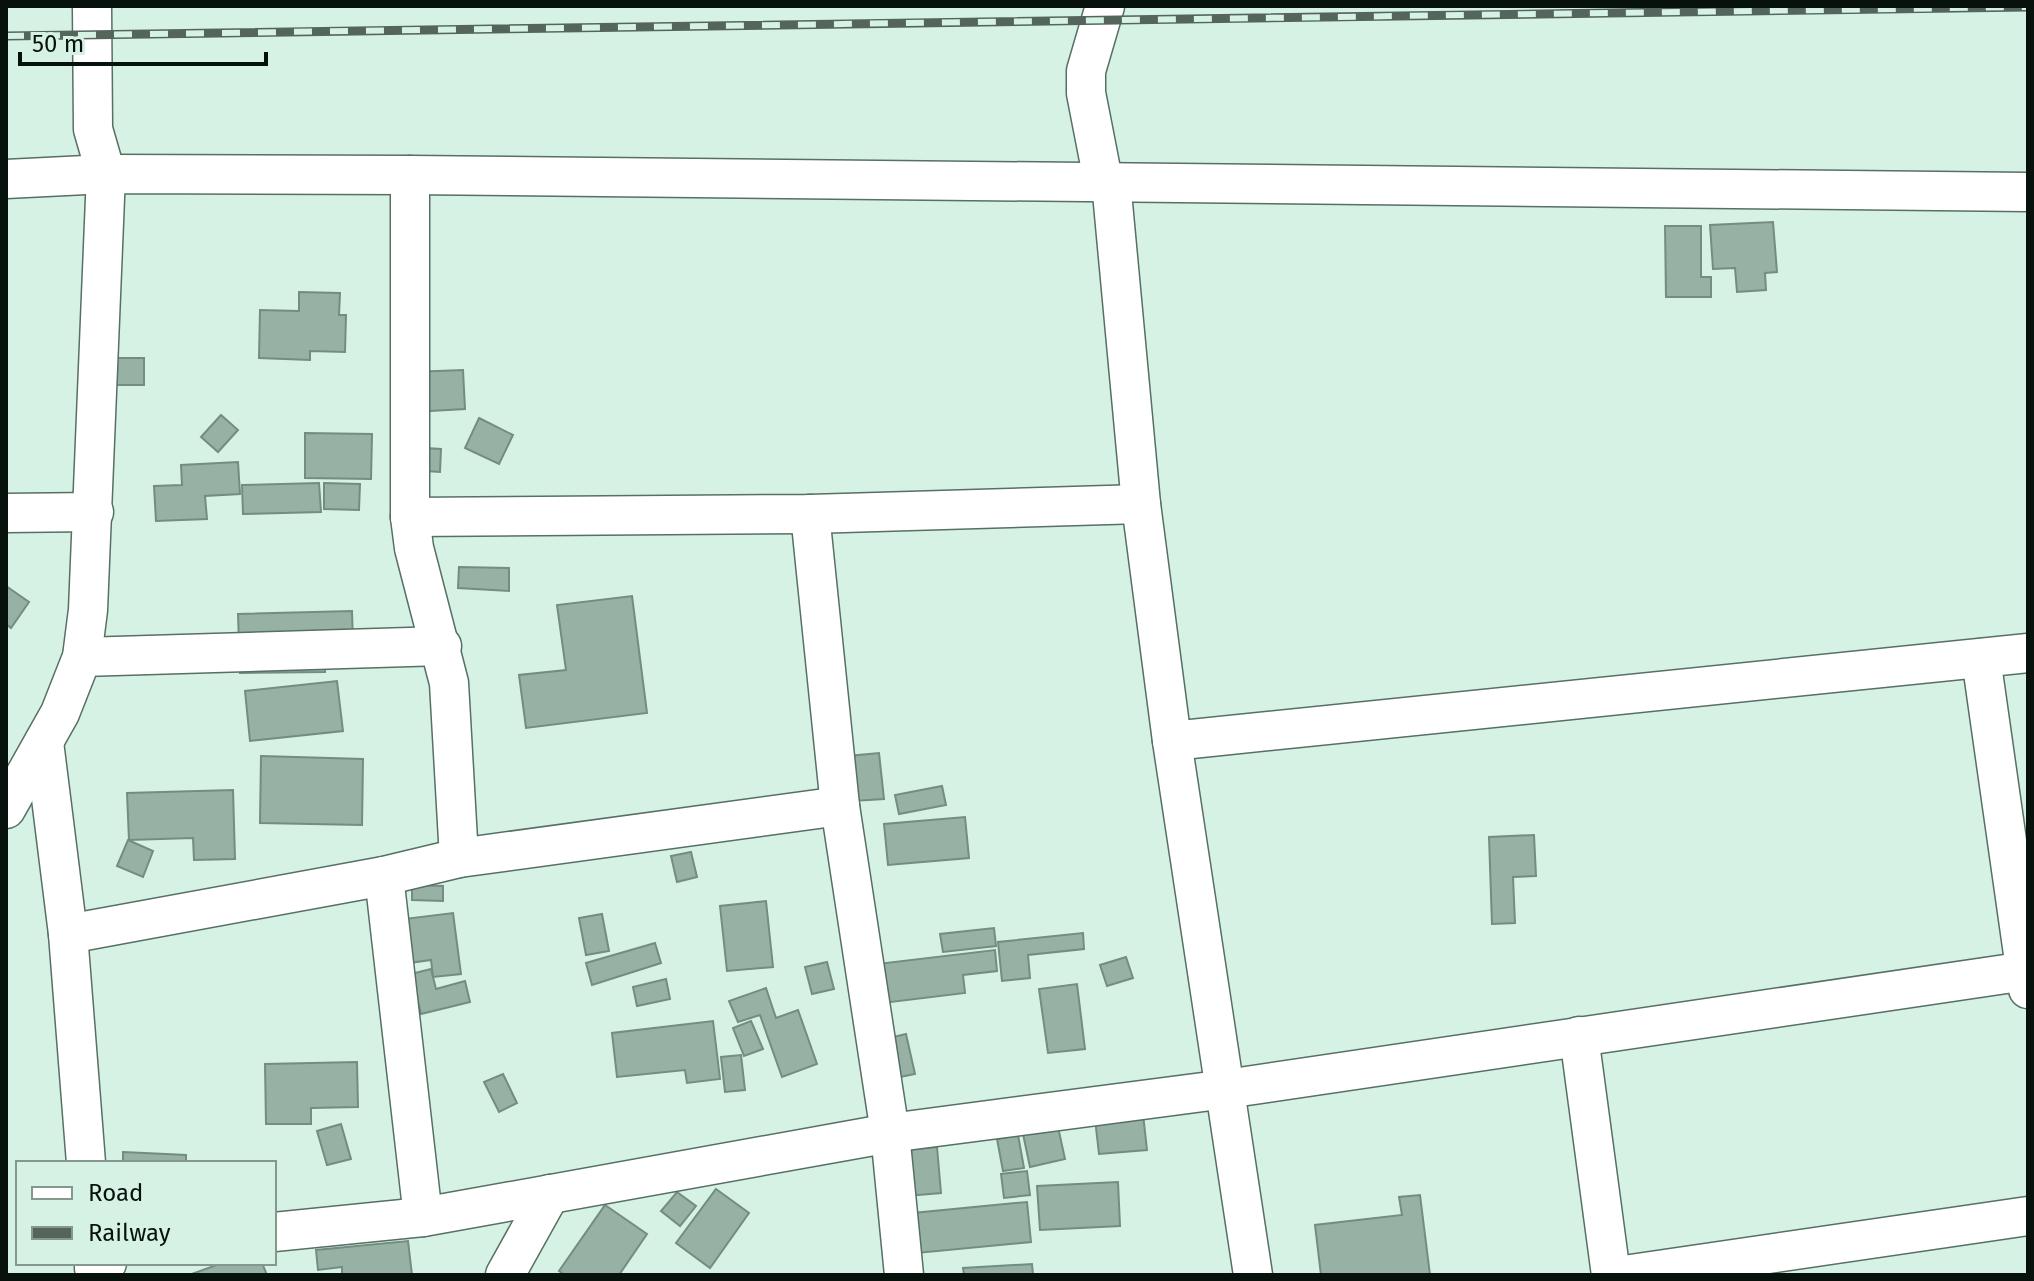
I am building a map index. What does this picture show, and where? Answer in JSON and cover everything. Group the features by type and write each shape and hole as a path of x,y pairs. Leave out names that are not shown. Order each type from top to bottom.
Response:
{"street":[{"path":"6,809 44,742 82,657 94,512 106,174 93,129 92,6"},
{"path":"1105,6 1089,55 1086,93 1102,175 1111,182 1141,504 1172,741 1253,1275"},
{"path":"6,179 106,174 410,175 2028,192"},
{"path":"410,175 410,517 414,548 442,646 449,683 459,858"},
{"path":"410,517 810,514 1141,504"},
{"path":"6,513 94,512"},
{"path":"810,514 840,806 890,1133 904,1275"},
{"path":"82,657 442,646"},
{"path":"1172,741 2028,653"},
{"path":"276,1232 423,1217 890,1133 1226,1089 1579,1036 2027,980 1981,658"},
{"path":"44,742 68,934 86,1161"},
{"path":"68,934 384,876 459,858 840,806"},
{"path":"384,876 423,1217"},
{"path":"1579,1036 1611,1275"},
{"path":"505,1275 550,1194"},
{"path":"1624,1275 2028,1216"},
{"path":"874,1275 900,1231"}],"building":[{"path":"1773,222 1777,272 1765,273 1766,290 1737,292 1735,268 1713,269 1710,225"},
{"path":"1665,226 1701,226 1701,277 1711,277 1711,297 1666,297"},
{"path":"299,292 340,293 339,315 346,315 345,352 310,351 310,360 259,358 260,310 299,311"},
{"path":"114,358 144,358 144,385 115,385"},
{"path":"463,370 465,409 413,412 411,372"},
{"path":"221,415 238,430 218,452 201,437"},
{"path":"479,418 513,435 499,464 465,448"},
{"path":"305,433 372,434 371,479 305,478"},
{"path":"410,447 441,449 440,472 409,470"},
{"path":"238,462 240,494 205,496 207,519 156,521 154,486 182,485 181,465"},
{"path":"319,483 321,512 243,514 242,485"},
{"path":"324,483 360,484 359,510 324,509"},
{"path":"459,567 509,568 509,591 458,588"},
{"path":"6,586 29,602 11,628 6,624"},
{"path":"632,596 647,713 526,728 519,675 566,670 557,605"},
{"path":"352,611 353,643 324,643 325,672 240,673 238,614"},
{"path":"337,681 343,731 250,741 245,691"},
{"path":"879,753 884,799 853,801 848,756"},
{"path":"261,756 363,759 362,825 260,823"},
{"path":"942,786 946,805 899,814 895,795"},
{"path":"233,790 235,859 194,860 193,838 129,840 127,793"},
{"path":"965,817 969,858 888,865 884,824"},
{"path":"1534,835 1536,876 1513,877 1515,923 1492,924 1489,837"},
{"path":"128,840 153,851 143,877 117,866"},
{"path":"691,852 697,877 677,882 671,856"},
{"path":"412,885 443,886 443,901 412,900"},
{"path":"766,901 773,967 727,971 720,906"},
{"path":"453,913 461,974 433,977 431,960 409,963 404,919"},
{"path":"602,914 609,951 586,955 579,918"},
{"path":"994,928 996,946 943,952 940,934"},
{"path":"1083,933 1084,949 1028,955 1030,978 1002,981 998,942"},
{"path":"655,943 661,963 592,985 586,963"},
{"path":"995,950 997,971 963,975 965,993 883,1003 877,964"},
{"path":"1126,957 1133,978 1107,986 1100,965"},
{"path":"827,962 834,989 812,994 805,967"},
{"path":"431,969 436,989 465,981 470,1002 421,1014 411,974"},
{"path":"666,979 670,999 637,1006 633,987"},
{"path":"1077,984 1085,1049 1048,1053 1039,989"},
{"path":"766,988 776,1018 798,1010 817,1064 782,1077 760,1015 738,1022 729,1001"},
{"path":"713,1021 720,1079 687,1083 685,1070 617,1077 612,1033"},
{"path":"751,1021 763,1049 744,1056 733,1028"},
{"path":"906,1034 915,1074 895,1078 885,1039"},
{"path":"741,1055 745,1090 725,1092 721,1057"},
{"path":"357,1062 358,1107 311,1108 311,1124 266,1124 265,1064"},
{"path":"503,1074 517,1103 499,1112 484,1082"},
{"path":"1143,1114 1147,1150 1099,1154 1095,1119"},
{"path":"341,1124 351,1159 327,1165 317,1131"},
{"path":"1058,1127 1065,1159 1030,1167 1023,1134"},
{"path":"1018,1135 1024,1168 1003,1171 997,1139"},
{"path":"937,1147 941,1193 907,1196 903,1150"},
{"path":"123,1152 186,1155 186,1161 123,1161"},
{"path":"1027,1171 1030,1195 1004,1198 1001,1174"},
{"path":"1118,1182 1120,1226 1040,1230 1037,1186"},
{"path":"716,1189 749,1213 710,1268 676,1243"},
{"path":"677,1192 696,1206 680,1226 661,1211"},
{"path":"1420,1195 1430,1275 1321,1275 1315,1225 1402,1215 1399,1197"},
{"path":"1027,1202 1031,1242 917,1253 913,1213"},
{"path":"605,1205 647,1234 619,1275 565,1275 559,1271"},
{"path":"408,1241 412,1275 342,1275 342,1267 318,1270 316,1250"},
{"path":"1032,1264 1033,1275 964,1275 963,1268"},
{"path":"216,1265 263,1265 267,1275 189,1275"}],"railway":[{"path":"6,36 2028,7"}]}
